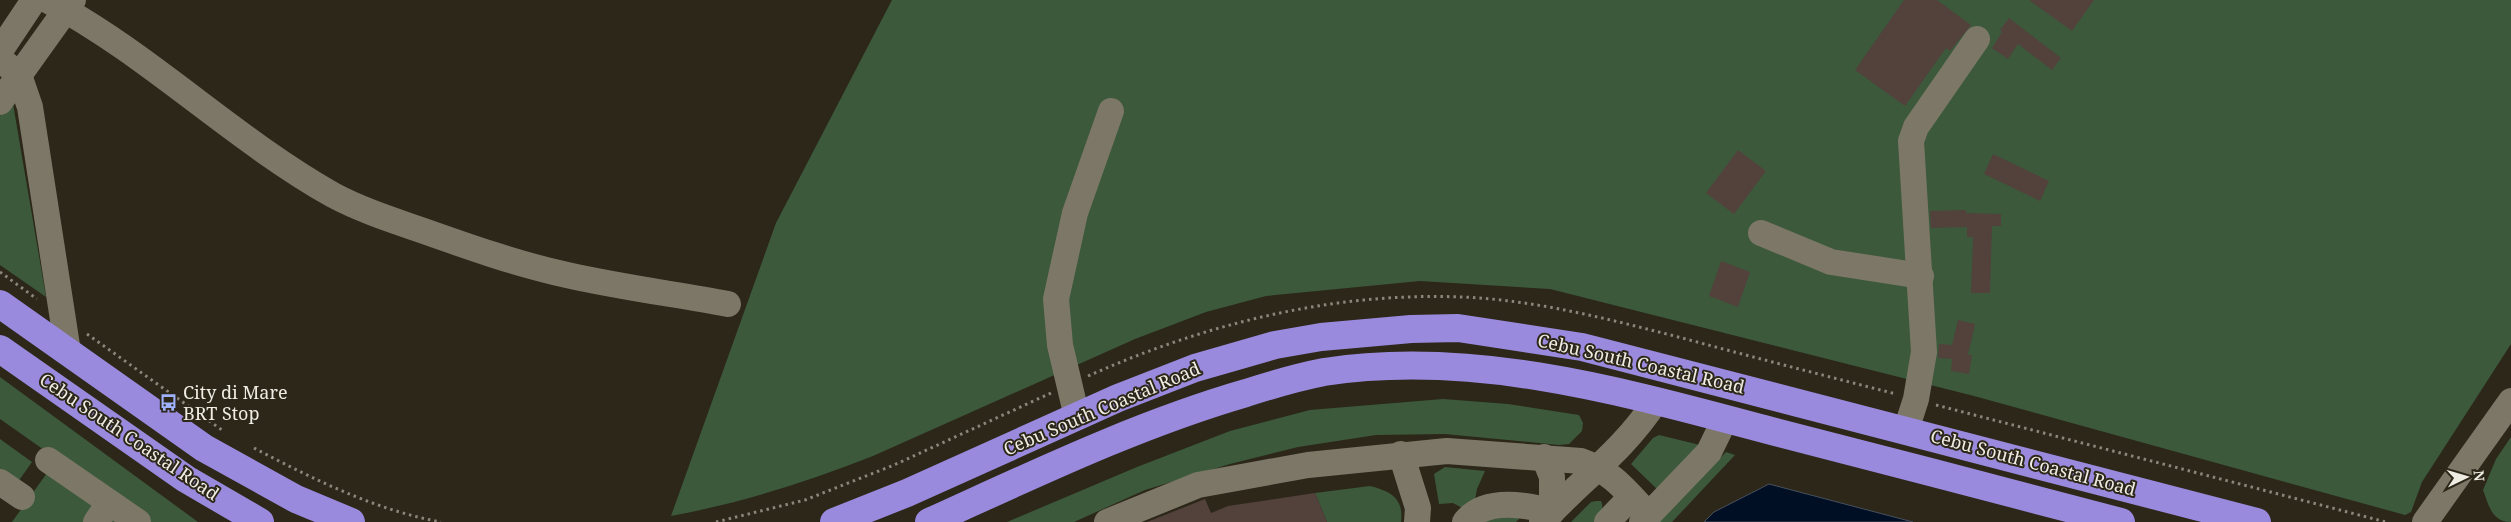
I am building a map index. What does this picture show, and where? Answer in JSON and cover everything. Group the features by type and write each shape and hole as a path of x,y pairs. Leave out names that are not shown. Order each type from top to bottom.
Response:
{"highway":[{"name":"Cebu South Coastal Road","path":"0,304 204,448 296,499 351,522"},
{"name":"Cebu South Coastal Road","path":"834,522 907,493 1077,417 1195,368 1275,345 1366,332 1458,328 1582,347 2257,522"},
{"name":"Cebu South Coastal Road","path":"0,349 186,479 260,522"},
{"name":"Cebu South Coastal Road","path":"929,522 1130,432 1206,404 1324,372 1378,368 1455,367 1574,382 1726,419 2121,522"}],"street":[{"path":"0,51 34,0"},
{"path":"0,102 10,67 62,3 240,134 296,172 334,195 373,213 466,246 566,275 728,304"},
{"path":"1906,430 1916,399 1924,352 1911,141 1916,127 1977,40"},
{"path":"10,67 30,107 68,352"},
{"path":"1077,417 1060,346 1056,299 1075,212 1111,111"},
{"path":"1761,233 1831,262 1920,276"},
{"path":"2425,522 2511,401"},
{"path":"1547,517 1627,440 1655,402"},
{"path":"1607,522 1641,511 1710,452 1726,419"},
{"path":"1108,522 1198,485 1282,468 1401,454 1447,451 1581,461 1599,467 1612,475 1641,511"},
{"path":"1401,454 1416,499 1417,522"},
{"path":"1544,457 1552,477 1547,517"},
{"path":"48,460 102,513 138,522"},
{"path":"0,482 22,497"},
{"path":"1465,522 1476,512 1502,505 1547,517"}],"path":[{"path":"0,272 225,432"},
{"path":"251,446 310,477 355,495 441,522"}],"green space":[{"path":"892,0 2511,0 2511,344 2422,482 2411,512 2405,515 1974,396 1550,289 1420,281 1266,296 1206,312 1135,339 848,466 748,498 671,516 776,223"},
{"path":"12,98 46,297 0,265 0,116"},
{"path":"0,377 198,522 12,522 57,459 0,419"},
{"path":"1443,399 1508,404 1579,415 1583,423 1582,431 1569,444 1559,445 1445,434 1376,435 1298,447 1230,464 1145,490 1074,522 1007,522 1137,467 1230,431 1310,410"},
{"path":"1659,435 1700,445 1657,489 1631,464 1653,438"},
{"path":"2511,437 2511,522 2495,516 2489,507 2483,490 2496,459"},
{"path":"0,439 32,462 15,486 0,475"},
{"path":"1726,452 1735,455 1672,522 1658,522"},
{"path":"1445,467 1485,471 1477,489 1475,500 1464,509 1453,503 1439,504 1434,474"},
{"path":"1370,486 1384,490 1398,501 1401,522 1327,522 1315,493"},
{"path":"1601,501 1602,510 1594,522 1571,522 1591,502"},
{"path":"1487,517 1518,517 1519,519 1516,522 1478,522"}],"water":[{"path":"1769,484 1913,522 1704,522 1714,512"}],"building":[{"path":"1904,0 1937,0 1971,25 1950,51 1946,48 1905,106 1855,70"},
{"path":"2029,0 2094,0 2072,31"},
{"path":"2009,18 2061,58 2052,70 2018,44 2008,59 1992,48 2002,32 2000,30"},
{"path":"1738,150 1766,171 1734,214 1706,193"},
{"path":"1993,154 2049,181 2040,201 1984,174"},
{"path":"1966,210 1966,213 2001,214 2001,226 1992,226 1990,293 1971,293 1973,237 1967,237 1967,227 1931,228 1930,211"},
{"path":"1721,261 1750,272 1738,307 1709,296"},
{"path":"1958,320 1975,324 1968,355 1972,355 1969,374 1951,371 1952,359 1938,358 1939,344 1952,345"},
{"path":"1315,493 1327,522 1147,522 1205,499 1211,513 1228,506"}],"place":[{"name":"City di Mare BRT Stop","path":"169,403"}]}
